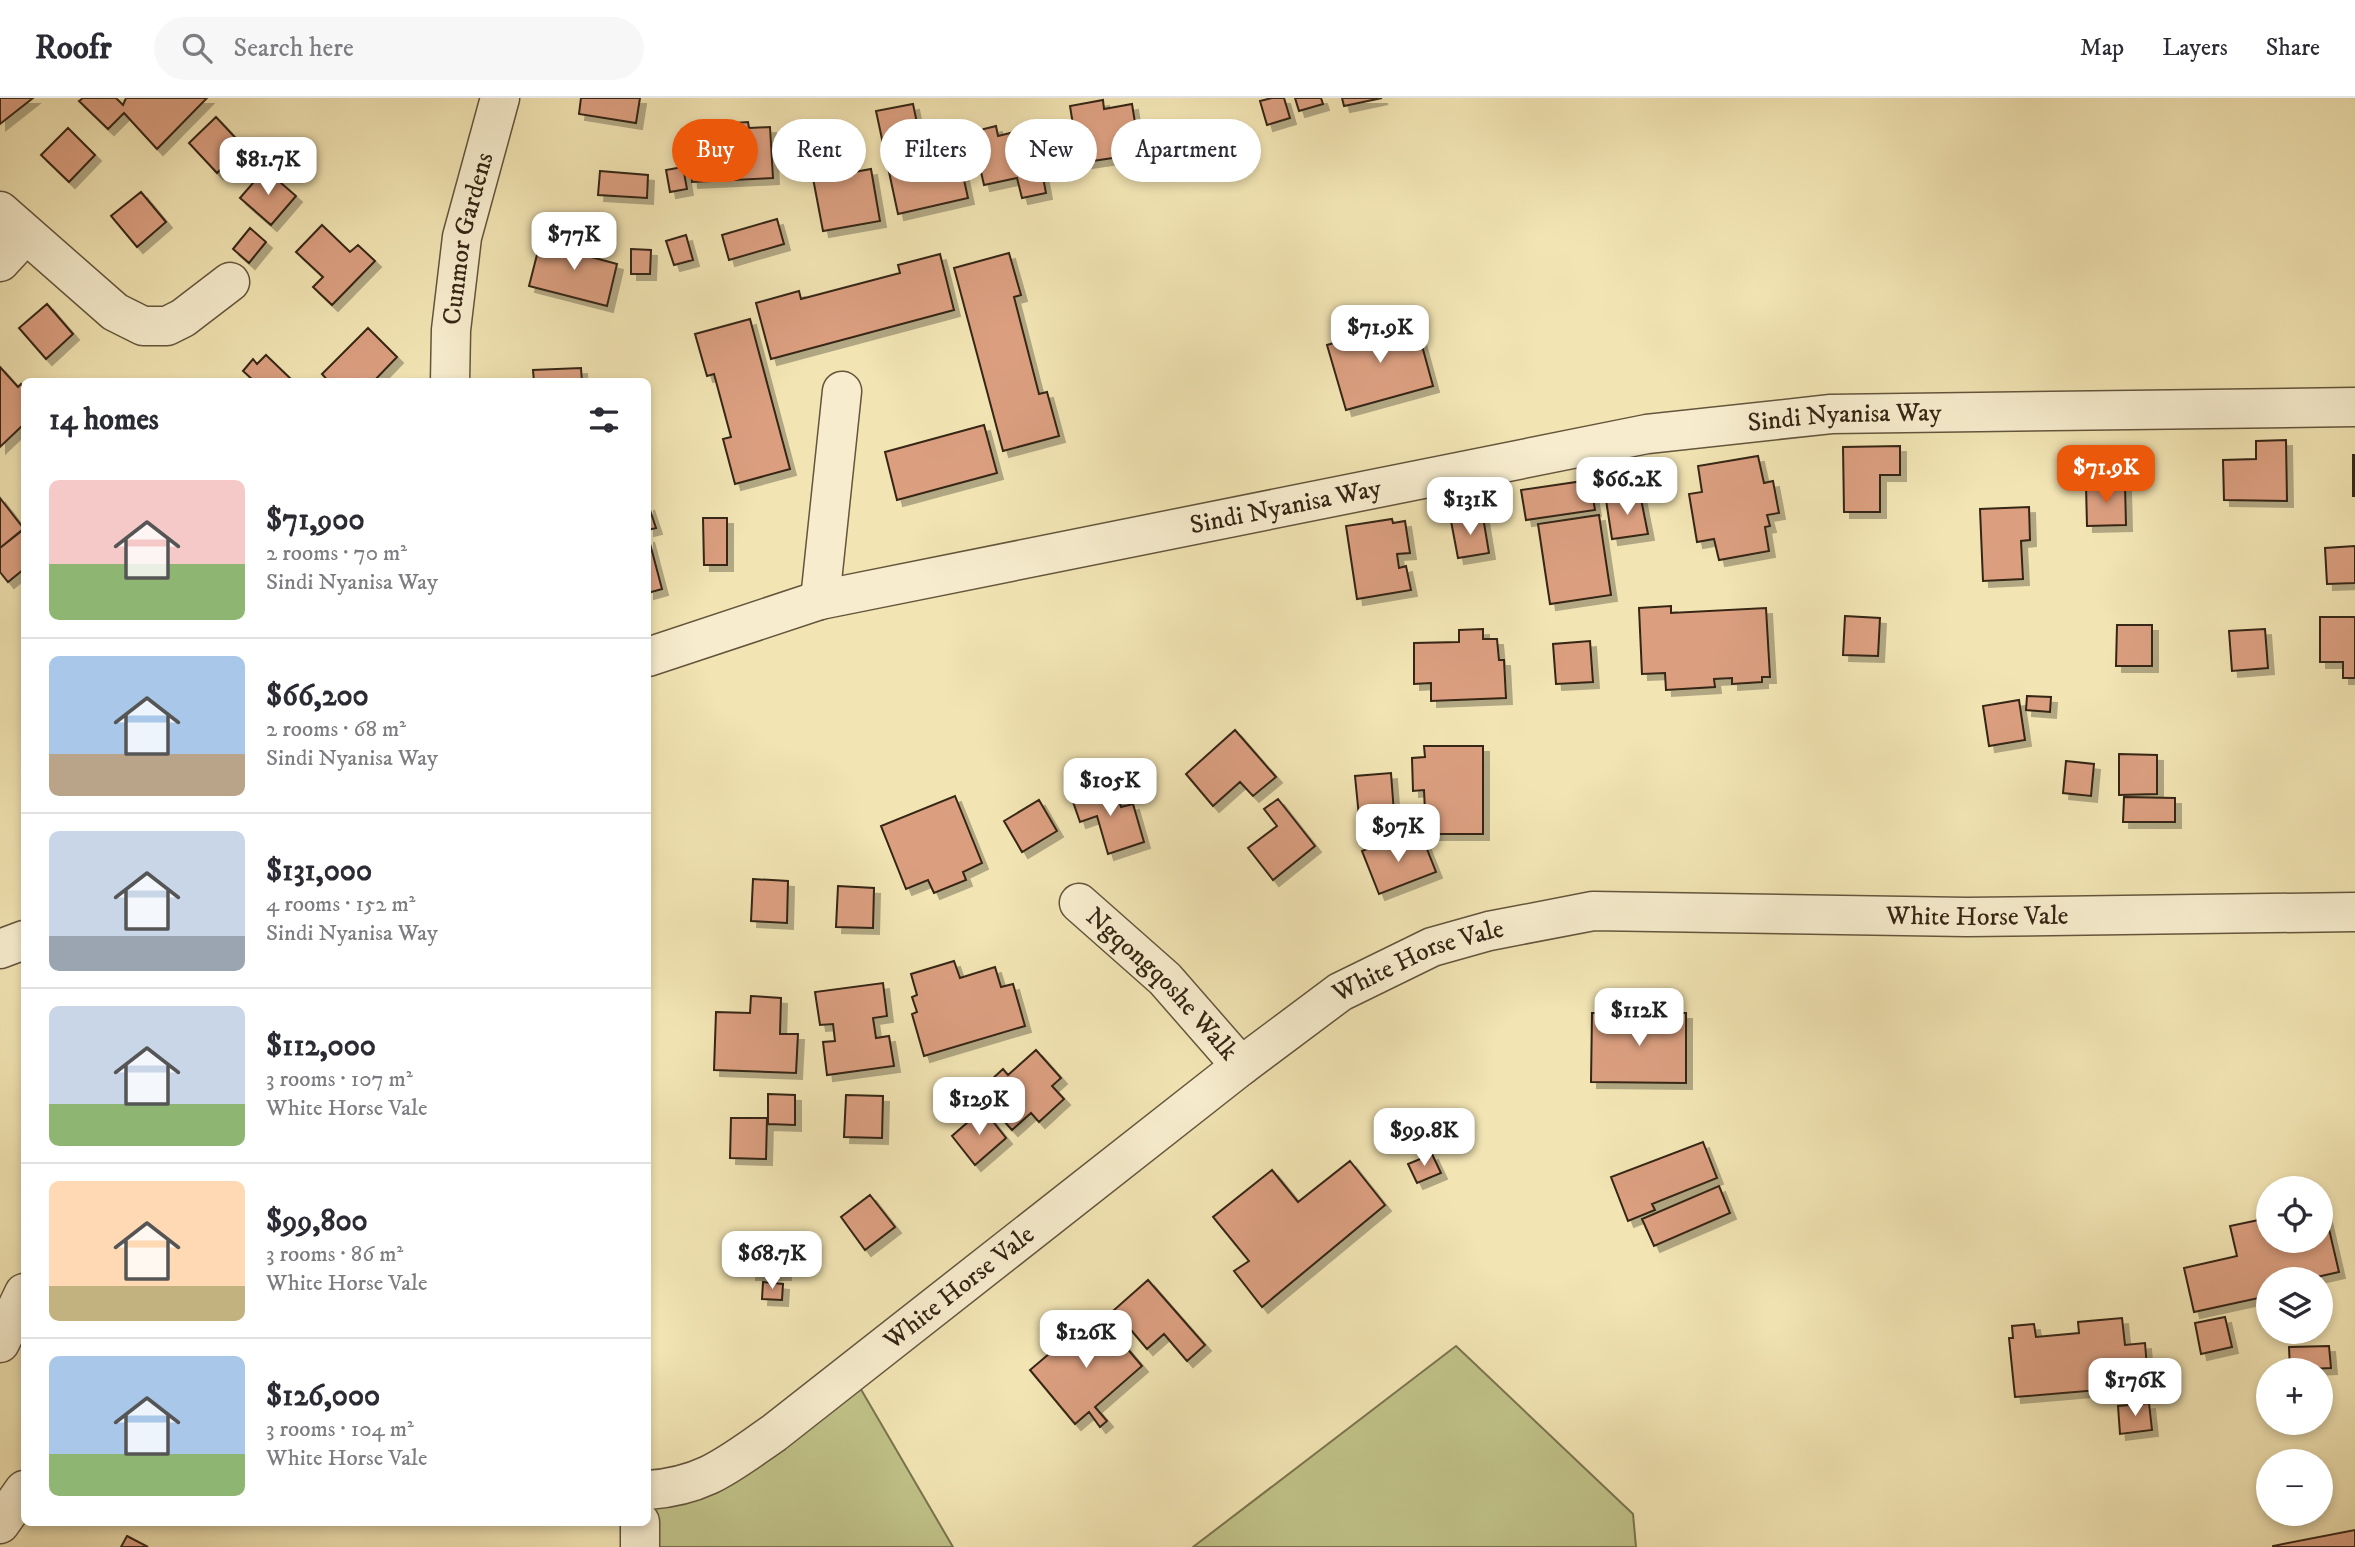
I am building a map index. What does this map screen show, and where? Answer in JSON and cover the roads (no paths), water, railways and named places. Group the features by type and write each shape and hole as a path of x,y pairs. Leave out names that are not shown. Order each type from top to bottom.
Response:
{"street":[{"name":"Cunmor Gardens","path":"450,378 451,330 461,237 500,98"},
{"path":"8,236 115,312 143,326 167,326 183,318 230,282"},
{"path":"820,600 842,391"},
{"name":"Sindi Nyanisa Way","path":"651,656 820,600 1647,434 1831,414 2355,407"},
{"name":"Ngqongqoshe Walk","path":"1079,903 1165,979 1241,1066"},
{"name":"White Horse Vale","path":"651,1490 672,1488 709,1478 774,1433 1241,1066 1340,992 1432,947 1489,931 1593,911 1967,917 2355,912"},
{"path":"0,949 21,941"},
{"path":"0,1343 21,1299"},
{"path":"0,1524 21,1494"},
{"path":"640,1526 640,1547"}]}
